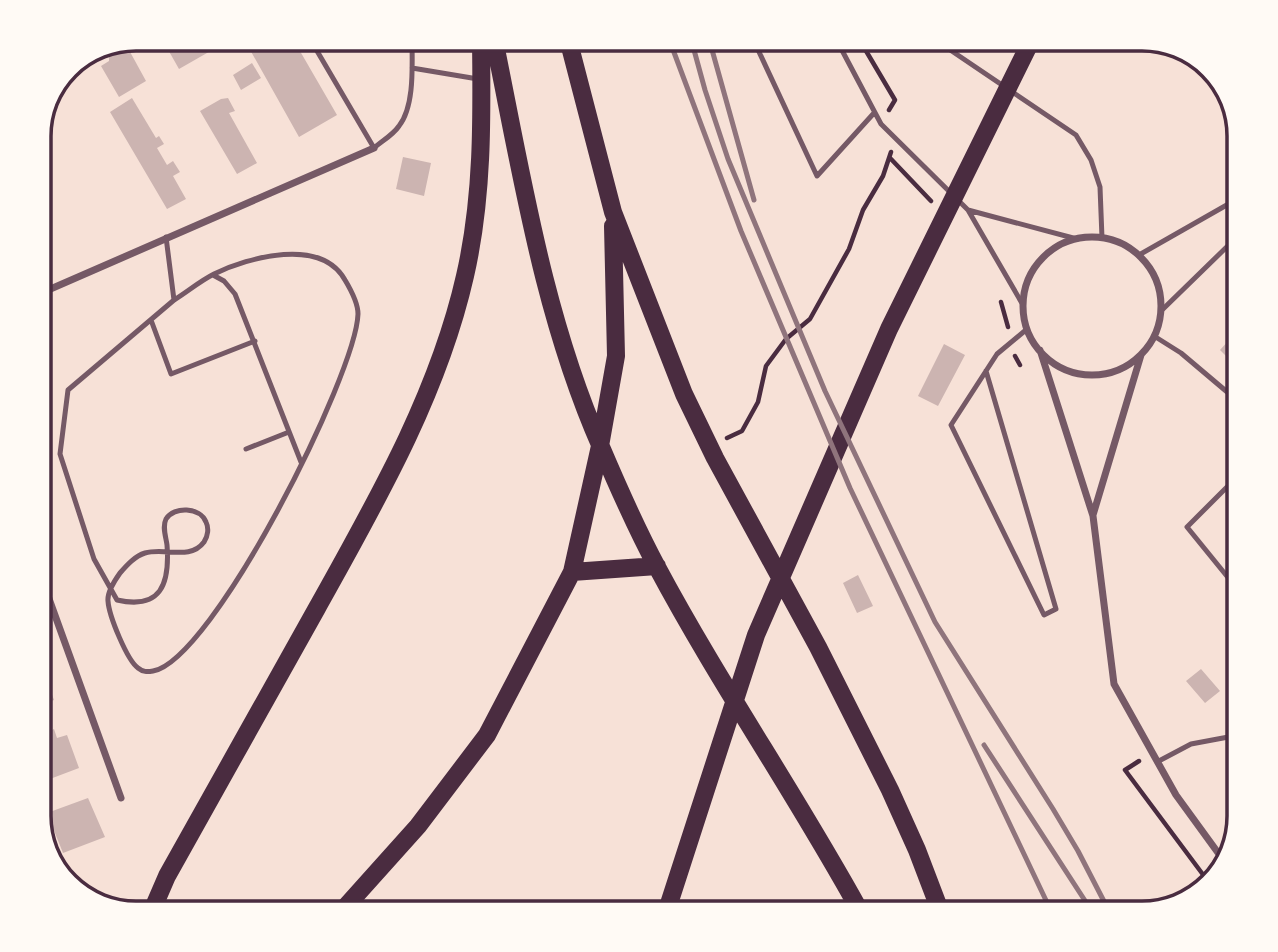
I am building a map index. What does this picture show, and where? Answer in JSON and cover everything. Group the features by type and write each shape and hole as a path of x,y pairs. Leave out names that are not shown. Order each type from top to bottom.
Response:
{"main road":[{"path":"156,901 167,876 353,543 420,414 449,336 466,274 479,181 481,51"},
{"path":"497,51 532,226 561,339 600,446 657,566 854,901"},
{"path":"571,51 613,212 684,394 709,446 812,635 890,790 936,901"},
{"path":"670,901 756,635 889,329 1026,51"},
{"path":"352,901 418,826 487,735 572,572 600,446 615,356 613,212"},
{"path":"572,572 657,566"}],"street":[{"path":"51,290 374,148"},
{"path":"1093,516 1141,355 1154,336 1161,311 1161,296 1150,267 1126,245 1102,238 1077,239 1056,247 1039,263 1028,282 1023,305 1027,329 1040,351 1093,516 1114,684 1176,795 1219,854"},
{"path":"1040,351 1064,369 1095,375 1125,367 1141,355"},
{"path":"51,604 121,798"}],"lane":[{"path":"318,51 374,148 398,128 407,115 412,51"},
{"path":"759,51 817,176 874,113"},
{"path":"843,51 874,113 896,141 968,210 1023,305"},
{"path":"952,51 1076,135 1091,160 1100,187 1102,238"},
{"path":"412,68 482,79"},
{"path":"1139,255 1227,205"},
{"path":"968,210 1077,239"},
{"path":"166,237 174,300"},
{"path":"1161,311 1227,248"},
{"path":"213,275 174,300 68,390 60,454 94,559 110,591 117,600 143,603 155,598 162,590 167,575 167,551 164,528 166,520 174,511 184,509 203,516 208,524 207,537 198,549 184,553 167,551 158,550 142,554 119,574 110,591 107,600 129,658 144,672 155,671 170,663 209,621 234,586 301,463 344,370 355,332 358,312 352,292 341,272 324,260 279,254 247,261 213,275"},
{"path":"213,275 224,281 235,294 301,463"},
{"path":"150,320 171,374 255,341"},
{"path":"986,371 1056,609 1044,615 951,425 997,354 1027,329"},
{"path":"1154,336 1181,353 1227,391"},
{"path":"246,449 289,432"},
{"path":"1227,488 1187,527 1227,575"},
{"path":"1157,762 1191,744 1227,737"}],"path":[{"path":"709,446 742,431 758,402 766,366 786,339 810,319 849,249 863,210 883,176 896,141"}],"building":[{"path":"130,51 146,81 119,97 101,66 109,61 110,55"},
{"path":"169,51 210,51 179,69"},
{"path":"251,51 300,51 337,115 299,137"},
{"path":"252,63 261,78 241,90 233,75"},
{"path":"132,98 156,138 159,136 164,144 157,148 167,165 173,161 180,172 173,176 186,199 167,209 110,112"},
{"path":"228,98 235,111 229,113 257,163 237,174 200,111"},
{"path":"403,157 431,163 424,196 396,189"},
{"path":"1227,342 1227,357 1220,350"},
{"path":"944,344 965,355 938,406 918,396"},
{"path":"858,575 873,606 857,613 843,583"},
{"path":"1201,669 1220,691 1205,703 1186,681"},
{"path":"54,729 57,738 67,735 79,768 51,779 51,731"},
{"path":"88,798 105,837 63,853 51,823 51,812"}],"railway":[{"path":"674,51 741,231 850,488 1046,901"},
{"path":"694,51 728,159 825,391 935,622 1053,809 1104,901"},
{"path":"712,51 754,200"},
{"path":"984,745 1085,901"}]}
